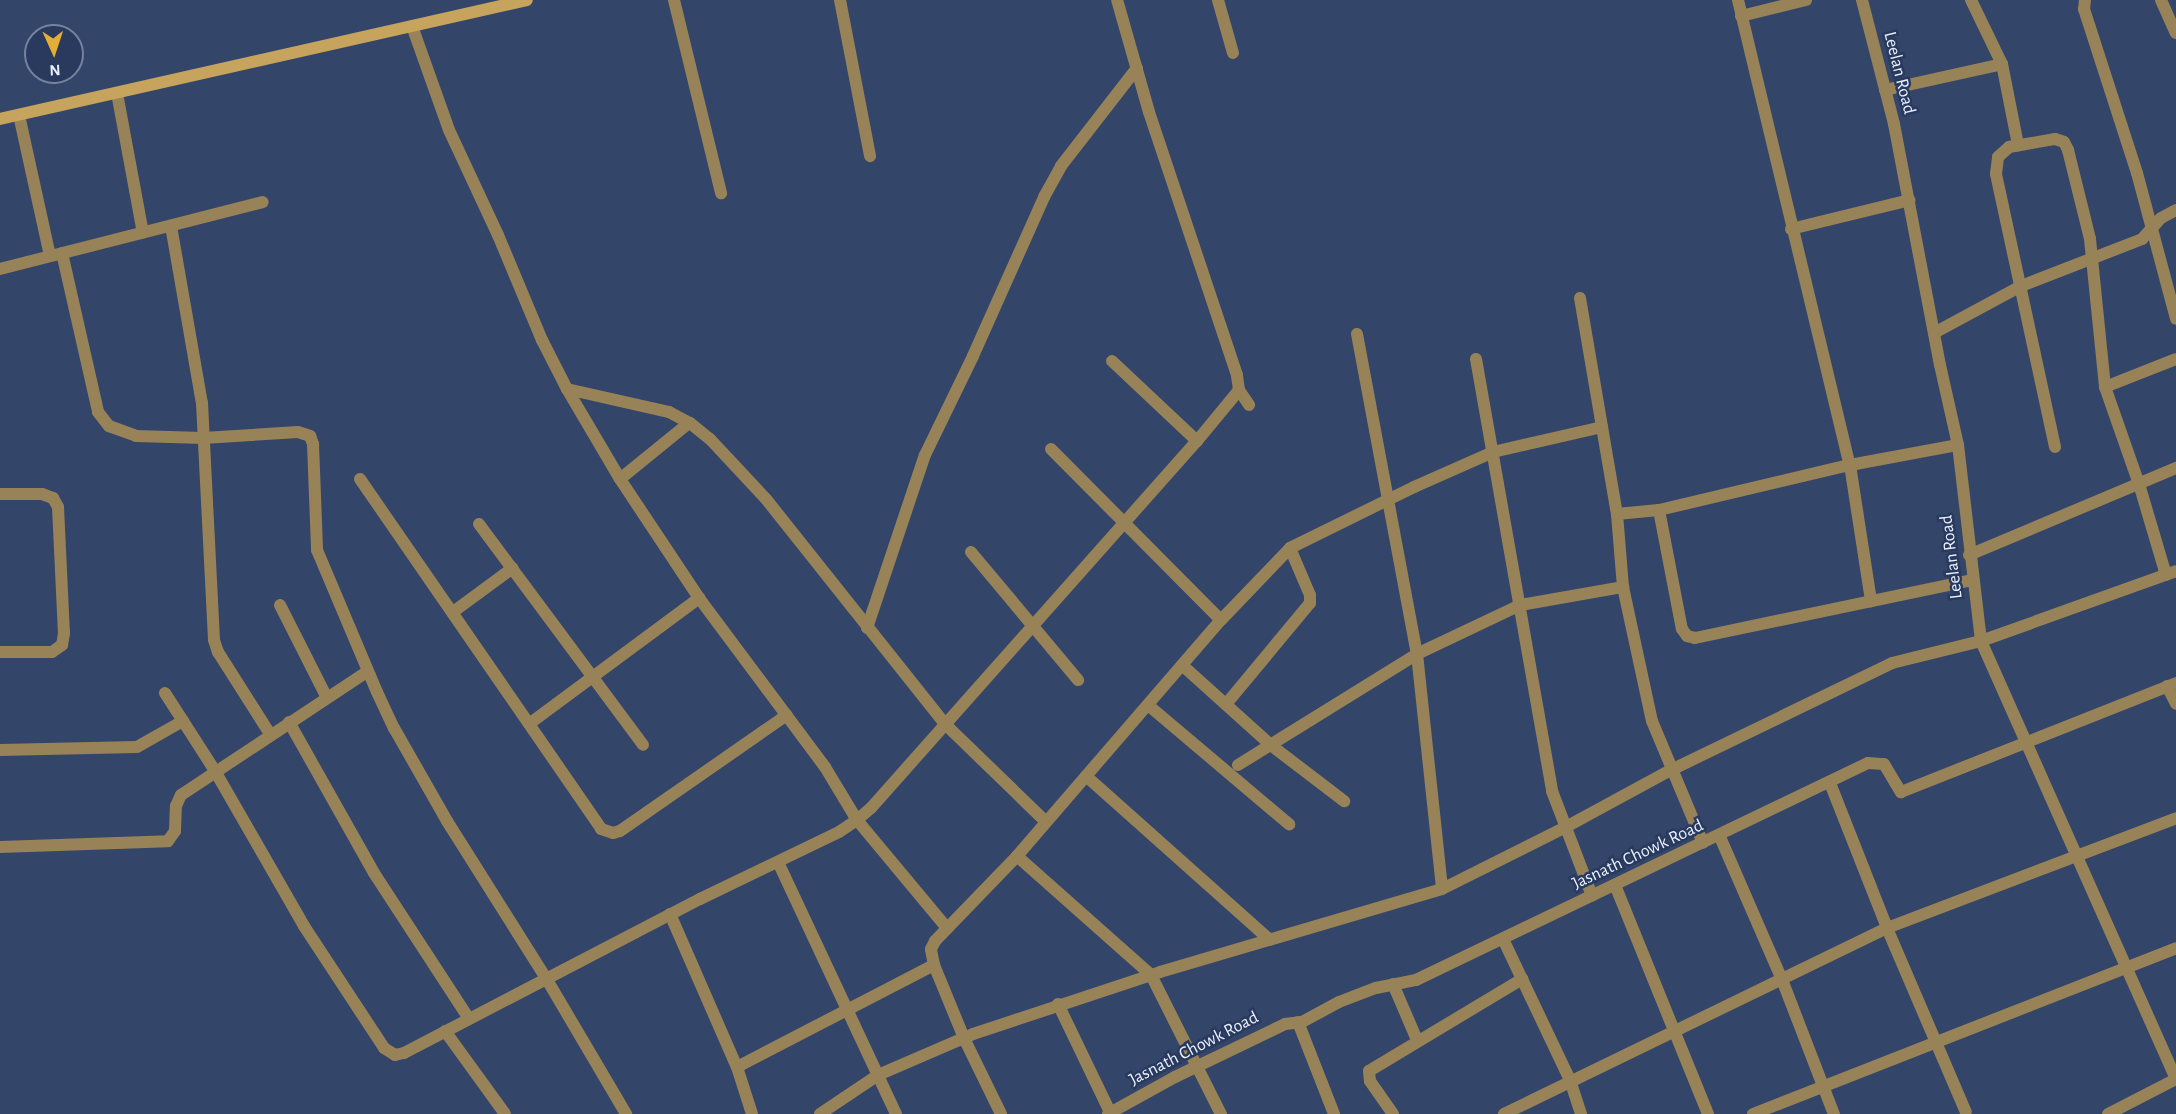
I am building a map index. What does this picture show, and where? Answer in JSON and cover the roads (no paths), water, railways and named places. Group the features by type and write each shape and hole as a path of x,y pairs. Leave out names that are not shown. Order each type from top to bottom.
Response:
{"main road":[{"path":"0,120 527,0"}],"street":[{"path":"674,0 721,193"},
{"path":"840,0 870,156"},
{"path":"1117,0 1237,375 1239,390 1249,405"},
{"path":"1218,0 1233,53"},
{"path":"1738,0 1791,229 1850,465 1871,601"},
{"path":"1741,16 1806,0"},
{"name":"Leelan Road","path":"1862,0 1886,90 1910,200 1934,333 1958,445 1969,555 1981,641 2028,742 2075,858 2176,1079"},
{"path":"1971,0 2002,64 2018,145"},
{"path":"2085,0 2084,9 2137,172 2176,319"},
{"path":"2161,0 2176,33"},
{"path":"412,26 449,130 498,235 542,340 567,389 620,478 699,598 825,767 857,820 947,928"},
{"path":"1886,90 2002,64"},
{"path":"867,628 910,494 925,455 973,356 1044,197 1061,166 1137,68"},
{"path":"117,93 143,233"},
{"path":"19,115 98,412 102,419 121,433 136,436 203,438 298,432 310,436 313,444 317,550 394,728 435,800 546,978 626,1114"},
{"path":"820,1114 878,1076 964,1038 1058,1004 1151,975 1442,889 1564,828 1671,770 1892,663 1981,641 2171,573 2105,387 2093,257 2068,150 2064,142 2046,140 2002,150 1998,157 1996,174 2055,447"},
{"path":"1791,229 1910,200"},
{"path":"0,269 263,202"},
{"path":"1934,333 2021,286 2142,239 2161,218 2176,210"},
{"path":"171,226 202,403 214,640 218,652 270,734"},
{"path":"1580,298 1617,514 1623,587 1652,721 1702,843"},
{"path":"1357,334 1417,654 1442,889"},
{"path":"1476,359 1547,769 1564,828 1592,896"},
{"path":"2105,387 2176,359"},
{"path":"1112,361 1197,441"},
{"path":"567,389 669,412 689,423 710,440 766,499 944,723 1046,822"},
{"path":"165,693 215,771 304,926 388,1053 404,1053 670,914 857,820 871,808 1124,520 1197,441 1239,390"},
{"path":"620,478 689,423"},
{"path":"1001,1114 964,1038 934,965 931,949 947,928 1017,856 1221,620 1290,548 1414,487 1492,452 1602,427"},
{"path":"1617,514 1659,510 1850,465 1958,445"},
{"path":"1051,449 1221,620"},
{"path":"1969,555 2176,468"},
{"path":"360,479 601,829 613,833 620,831 787,715"},
{"path":"0,494 42,494 53,498 58,507 64,633 62,645 52,652 0,652"},
{"path":"1659,510 1682,629 1687,636 1705,637 1973,580"},
{"path":"479,524 643,745"},
{"path":"1227,703 1310,603 1310,595 1290,548"},
{"path":"971,552 1078,680"},
{"path":"453,612 513,568"},
{"path":"1238,765 1417,654 1520,605 1623,587"},
{"path":"529,724 699,598"},
{"path":"280,605 327,698"},
{"path":"1182,665 1227,703 1272,746 1344,801"},
{"path":"0,847 168,842 174,831 176,806 181,795 368,671"},
{"path":"2172,684 2176,704"},
{"name":"Jasnath Chowk Road","path":"1109,1114 1198,1066 1285,1024 1298,1022 1339,1002 1393,984 1416,980 1702,843 1720,837 1868,763 1877,763 1890,769 1901,792 2172,684"},
{"path":"1148,705 1289,824"},
{"path":"0,750 137,747 183,721"},
{"path":"289,722 374,873 469,1019"},
{"path":"1086,776 1270,940"},
{"path":"1830,783 1887,928 1966,1112"},
{"path":"1504,1114 1781,977 1887,928 2176,818"},
{"path":"1720,837 1781,977 1834,1114"},
{"path":"1017,856 1151,975 1221,1114"},
{"path":"777,862 896,1114"},
{"path":"1615,885 1708,1114"},
{"path":"670,914 737,1067 752,1114"},
{"path":"1503,939 1570,1080 1581,1114"},
{"path":"1753,1114 1936,1044 2125,966 2176,948"},
{"path":"737,1067 934,965"},
{"path":"1393,1114 1370,1081 1369,1071 1417,1040 1522,979"},
{"path":"1393,984 1417,1040"},
{"path":"1058,1004 1109,1114"},
{"path":"1298,1022 1334,1114"},
{"path":"446,1031 506,1114"},
{"path":"2108,1114 2176,1079"}]}
